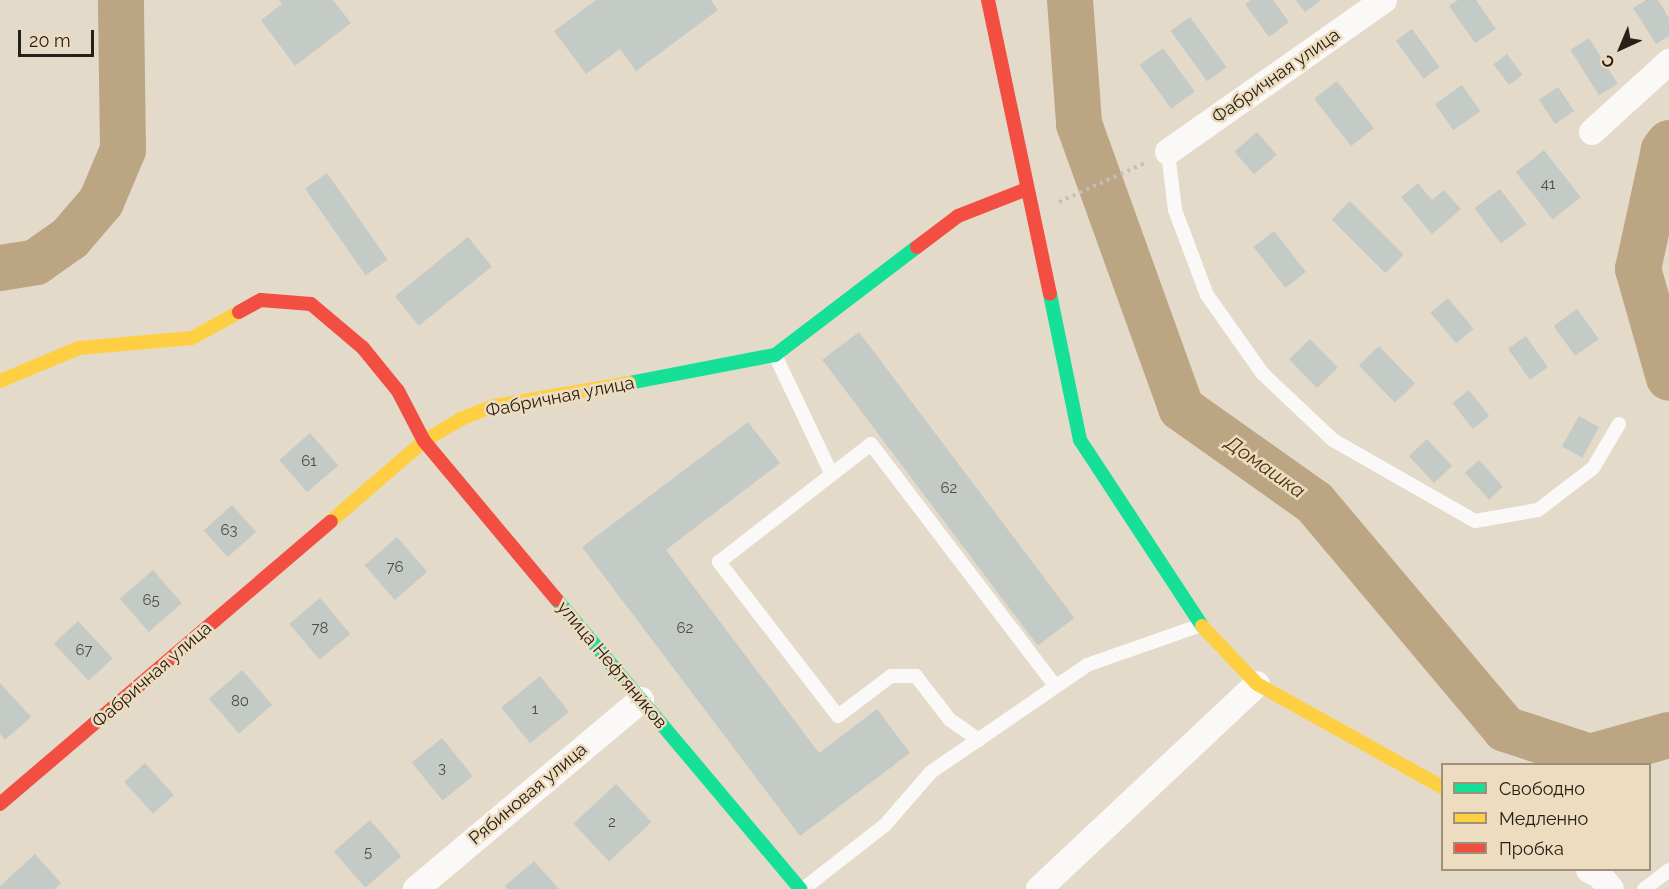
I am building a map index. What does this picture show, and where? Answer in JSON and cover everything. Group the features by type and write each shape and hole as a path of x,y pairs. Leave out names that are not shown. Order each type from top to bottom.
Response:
{"street":[{"path":"988,0 1080,440 1201,625 1257,684 1441,787"},
{"name":"Фабричная улица","path":"1168,152 1384,0"},
{"path":"1592,132 1669,62"},
{"name":"Фабричная улица","path":"0,804 424,441 461,419 494,406 705,370 775,355 958,216 1027,189"},
{"name":"улица Нефтяников","path":"0,381 79,348 192,338 261,300 310,303 363,348 398,391 424,441 802,889"},
{"path":"1039,889 1257,684"},
{"name":"Рябиновая улица","path":"416,889 641,700"},
{"path":"1591,871 1599,875 1611,889"}],"lane":[{"path":"1168,152 1175,210 1207,295 1263,374 1333,440 1475,521 1538,510 1593,468 1620,424"},
{"path":"775,355 831,473"},
{"path":"979,740 950,720 916,676 891,676 838,716 719,562 871,444 1056,687"},
{"path":"802,889 885,825 931,772 1087,665 1201,625"},
{"path":"1644,889 1669,870"}],"path":[{"path":"1063,200 1132,169"}],"building":[{"path":"279,0 333,0 351,23 295,66 261,20 282,4"},
{"path":"596,0 711,0 718,10 636,71 620,49 586,74 554,31"},
{"path":"1251,0 1273,0 1289,22 1269,37 1245,4"},
{"path":"1296,0 1321,0 1305,12"},
{"path":"1458,0 1476,0 1496,29 1475,43 1449,6"},
{"path":"1646,0 1658,0 1669,18 1669,36 1656,44 1633,8"},
{"path":"1190,17 1226,67 1207,81 1171,31"},
{"path":"1412,29 1440,67 1423,79 1396,41"},
{"path":"1589,38 1618,84 1599,95 1570,50"},
{"path":"1163,48 1195,92 1171,109 1140,65"},
{"path":"1507,54 1523,75 1509,85 1493,64"},
{"path":"1337,81 1374,128 1351,146 1314,99"},
{"path":"1462,85 1480,111 1453,130 1435,104"},
{"path":"1558,87 1574,111 1555,124 1539,100"},
{"path":"1257,132 1277,155 1254,174 1234,152"},
{"path":"1544,150 1581,197 1553,219 1516,172"},
{"path":"327,173 388,260 366,275 305,188"},
{"path":"1418,183 1432,200 1444,190 1461,209 1432,234 1401,197"},
{"path":"1500,189 1526,224 1501,243 1474,208"},
{"path":"1350,201 1404,255 1385,273 1332,219"},
{"path":"1274,231 1306,272 1286,288 1254,247"},
{"path":"468,237 492,267 419,326 395,296"},
{"path":"1448,298 1474,329 1456,343 1430,313"},
{"path":"1577,309 1599,339 1575,356 1554,326"},
{"path":"859,332 1074,618 1038,646 822,360"},
{"path":"1526,336 1548,367 1530,380 1508,349"},
{"path":"1310,339 1338,368 1317,388 1289,359"},
{"path":"1379,346 1415,383 1395,403 1359,365"},
{"path":"1469,390 1489,416 1473,429 1452,403"},
{"path":"1579,416 1599,427 1582,458 1562,447"},
{"path":"748,422 780,463 666,550 819,753 877,709 910,753 800,836 582,547"},
{"path":"310,433 338,465 307,492 279,460"},
{"path":"1427,439 1452,466 1434,483 1409,456"},
{"path":"1479,460 1503,487 1489,499 1465,473"},
{"path":"232,505 256,532 228,557 204,530"},
{"path":"397,537 427,572 395,600 365,565"},
{"path":"153,570 182,603 149,632 120,599"},
{"path":"320,598 350,634 320,660 289,624"},
{"path":"78,621 113,658 89,681 54,644"},
{"path":"242,670 272,705 239,734 209,699"},
{"path":"540,676 569,712 530,743 501,707"},
{"path":"0,683 31,717 5,740 0,734"},
{"path":"442,738 473,776 443,801 412,763"},
{"path":"145,763 174,795 153,814 124,782"},
{"path":"616,784 651,822 609,862 574,824"},
{"path":"370,820 401,856 365,888 334,851"},
{"path":"35,854 61,883 55,889 0,889 0,886"},
{"path":"534,861 559,889 507,889 505,886"}],"waterway":[{"name":"Домашка","path":"0,268 36,262 70,238 101,202 123,150 121,0"},
{"name":"Домашка","path":"1070,0 1079,124 1181,408 1315,503 1505,729 1590,757 1669,735"},
{"name":"Домашка","path":"1669,143 1664,150 1638,269 1669,378"}],"traffic: fast":[{"path":"629,383 775,355 917,247"},
{"path":"1050,294 1080,440 1202,626"},
{"path":"557,600 800,889"}],"traffic: slow":[{"path":"0,381 79,348 192,338 239,312"},
{"path":"331,521 424,441 461,419 494,406 629,383"},
{"path":"1202,626 1257,684 1441,786"}],"traffic: jam":[{"path":"988,0 1050,294"},
{"path":"917,247 958,216 1027,189"},
{"path":"239,312 261,300 311,304 363,348 398,391 424,441 557,600"},
{"path":"0,804 331,521"}]}
